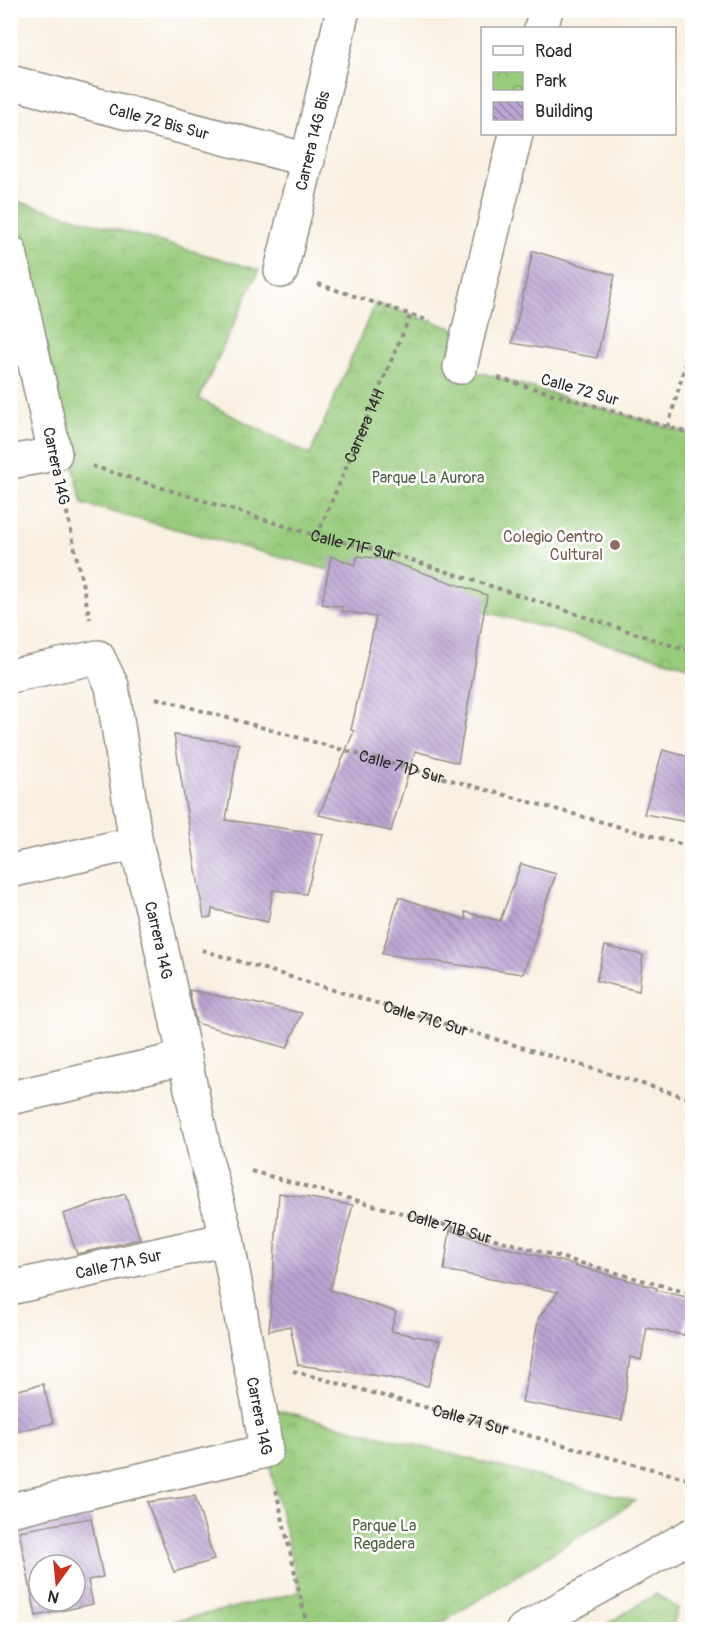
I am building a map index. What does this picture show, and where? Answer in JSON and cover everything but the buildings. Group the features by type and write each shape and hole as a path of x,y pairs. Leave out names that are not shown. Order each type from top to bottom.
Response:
{"street":[{"name":"Carrera 14G Bis","path":"281,271 343,10"},
{"path":"542,27 546,10"},
{"name":"Calle 72 Bis Sur","path":"10,82 308,160"},
{"path":"460,367 516,135"},
{"name":"Carrera 14G","path":"10,252 55,454"},
{"path":"10,462 55,454"},
{"path":"10,676 105,671"},
{"name":"Carrera 14G","path":"105,671 136,843 159,937 206,1159 227,1239 266,1451"},
{"path":"10,871 136,843"},
{"path":"10,1098 184,1058"},
{"name":"Calle 71A Sur","path":"10,1288 227,1239"},
{"path":"10,1510 266,1451"},
{"path":"522,1629 693,1535"}],"path":[{"path":"281,271 468,333"},
{"name":"Carrera 14H","path":"317,536 411,314"},
{"path":"668,427 693,340"},
{"name":"Calle 72 Sur","path":"460,367 693,434"},
{"name":"Calle 71F Sur","path":"55,454 317,536 393,554 693,652"},
{"name":"Carrera 14G","path":"55,454 105,671"},
{"name":"Calle 71D Sur","path":"105,671 693,847"},
{"name":"Calle 71C Sur","path":"159,937 693,1099"},
{"name":"Calle 71B Sur","path":"206,1159 693,1294"},
{"name":"Calle 71 Sur","path":"249,1359 693,1480"},
{"name":"Carrera 14G","path":"266,1451 308,1629"}],"green space":[{"name":"Parque La Aurora","path":"13,200 259,270 199,399 310,455 375,303 468,333 460,367 692,434 692,667 82,504"},
{"name":"Parque La Regadera","path":"259,1405 635,1501 432,1629 137,1630 300,1592 266,1451"},
{"path":"656,1594 678,1608 672,1629 599,1629"}],"place":[{"name":"Colegio Centro Cultural","path":"615,545"}]}
